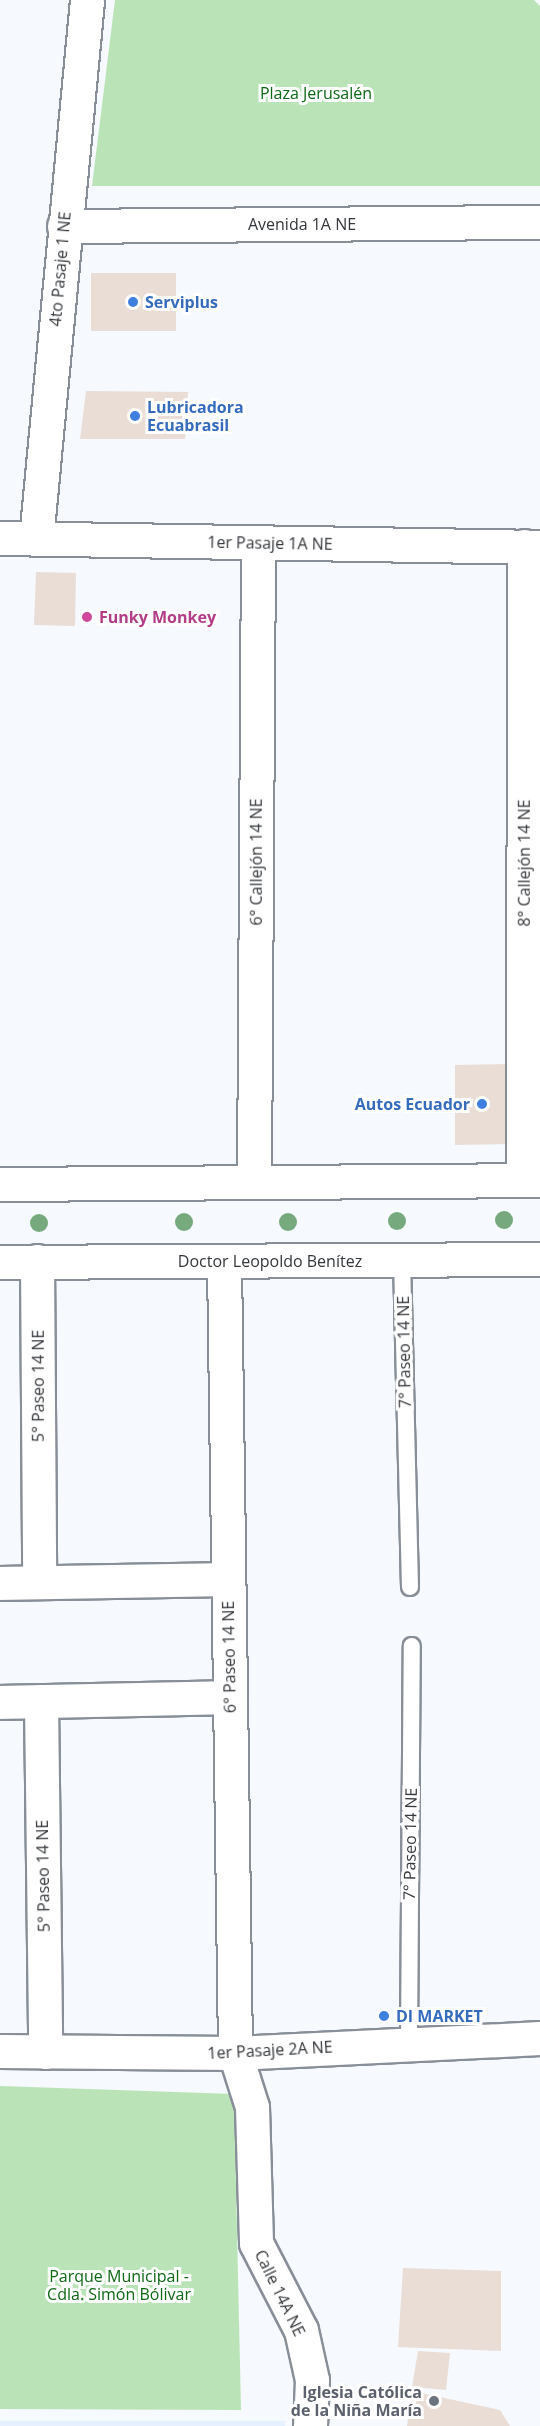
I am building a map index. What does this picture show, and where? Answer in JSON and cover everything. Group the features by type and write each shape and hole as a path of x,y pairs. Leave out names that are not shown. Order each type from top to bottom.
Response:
{"street":[{"name":"4to Pasaje 1 NE","path":"36,538 87,0"},
{"name":"Avenida 1A NE","path":"64,226 540,222"},
{"name":"1er Pasaje 1A NE","path":"0,538 532,546"},
{"name":"6° Callejón 14 NE","path":"254,1181 258,543"},
{"name":"8° Callejón 14 NE","path":"532,546 532,1180"},
{"path":"0,1184 532,1180"},
{"name":"Doctor Leopoldo Benítez","path":"0,1262 540,1259"},
{"name":"5° Paseo 14 NE","path":"37,1261 39,1582"},
{"name":"6° Paseo 14 NE","path":"224,1262 235,2053"},
{"path":"0,1583 228,1579"},
{"path":"0,1702 230,1697"},
{"name":"5° Paseo 14 NE","path":"41,1701 45,2052"},
{"name":"1er Pasaje 2A NE","path":"0,2051 235,2053 409,2042 540,2038"},
{"name":"Calle 14A NE","path":"235,2053 252,2107 256,2243 302,2330 312,2380 310,2426"}],"lane":[{"name":"7° Paseo 14 NE","path":"402,1260 410,1587"},
{"name":"7° Paseo 14 NE","path":"409,2042 412,1646"}],"shaded area":[{"path":"0,2421 285,2421 285,2426 0,2426"}],"green space":[{"name":"Plaza Jerusalén","path":"115,0 534,0 540,6 540,186 92,186"},
{"name":"Parque Municipal - Cdla. Simón Bólivar","path":"0,2086 234,2094 241,2410 0,2409"}],"building":[{"name":"Serviplus","path":"91,273 176,273 176,331 91,331"},
{"name":"Lubricadora Ecuabrasil","path":"86,391 188,392 185,439 80,439"},
{"path":"36,572 76,573 75,626 34,625"},
{"name":"Autos Ecuador","path":"508,1064 509,1144 455,1145 455,1065"},
{"path":"403,2268 501,2271 501,2351 398,2347"},
{"path":"418,2351 450,2353 446,2390 412,2387"},
{"name":"Iglesia Católica de la Niña María","path":"412,2391 500,2410 510,2426 407,2426"}],"place":[{"name":"Serviplus","path":"133,302"},
{"name":"Lubricadora Ecuabrasil","path":"135,416"},
{"name":"Funky Monkey","path":"87,617"},
{"name":"Autos Ecuador","path":"482,1104"},
{"name":"DI MARKET","path":"384,2016"},
{"name":"Iglesia Católica de la Niña María","path":"434,2401"}]}
